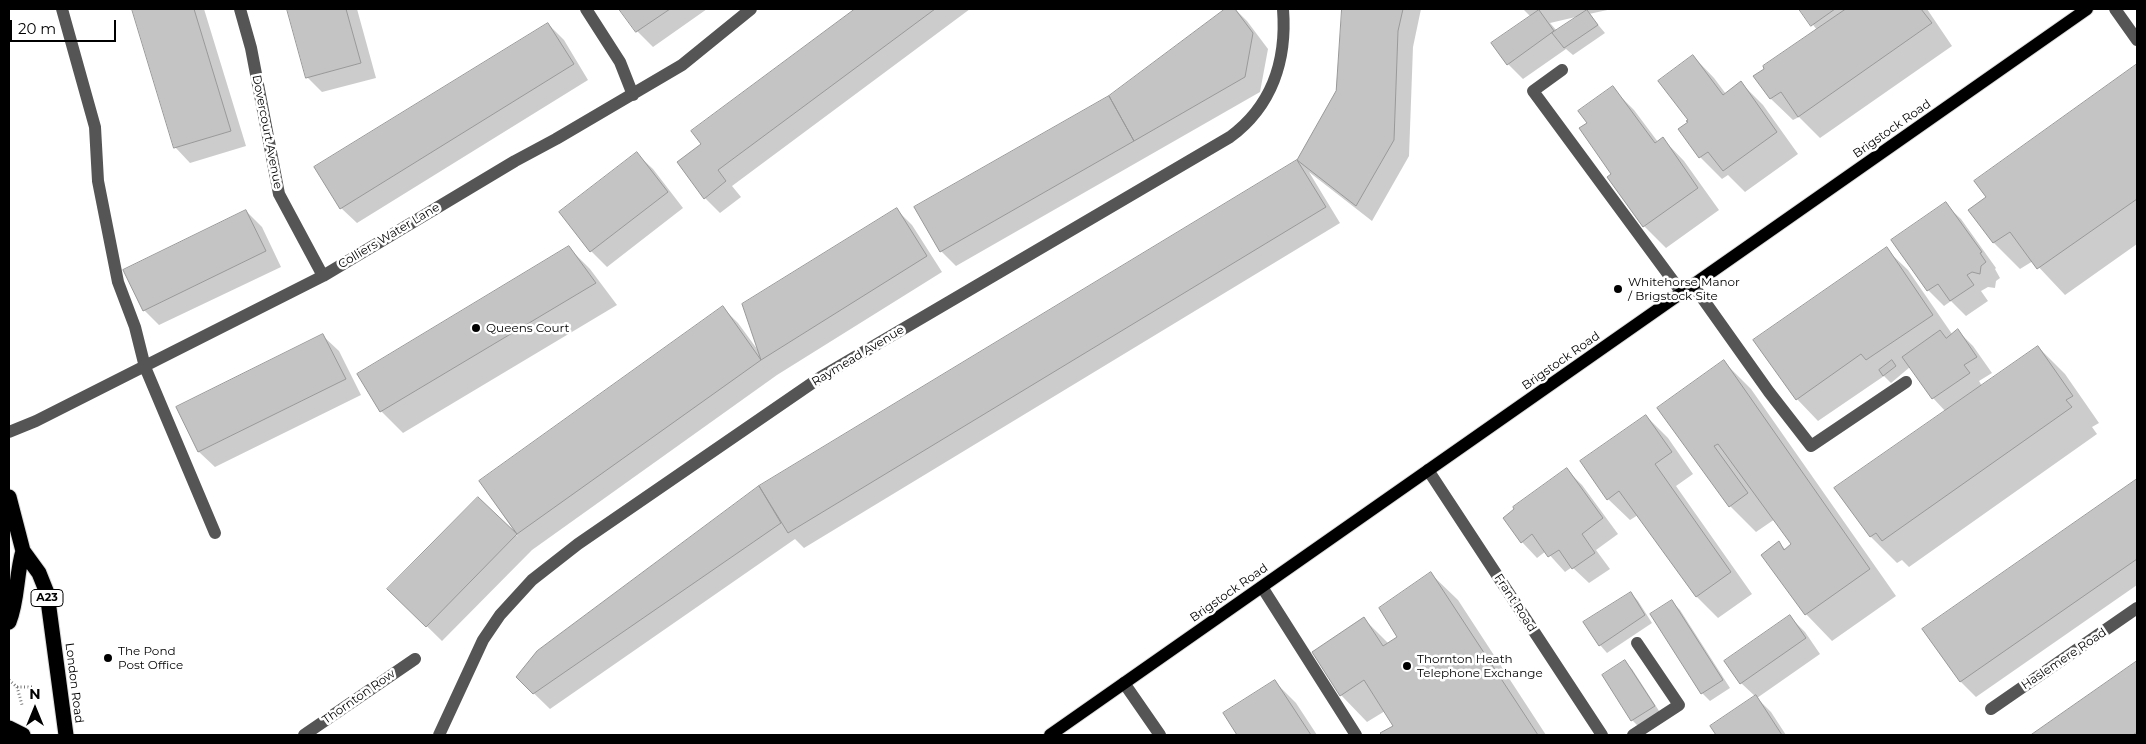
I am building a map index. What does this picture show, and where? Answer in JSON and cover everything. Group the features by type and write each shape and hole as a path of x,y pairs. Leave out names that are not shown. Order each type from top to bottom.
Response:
{"highway":[{"name":"London Road","path":"9,497 23,552 38,573 47,593 66,735"},
{"name":"London Road","path":"9,622 13,608 18,567 23,552"},
{"path":"9,728 22,735"}],"main road":[{"name":"Brigstock Road","path":"1050,735 2087,9"}],"street":[{"path":"62,9 95,127 98,182 118,282 135,327 145,367 215,533"},
{"name":"Dovercourt Avenue","path":"240,9 251,48 279,194 323,276"},
{"path":"586,9 620,62 633,95"},
{"name":"Colliers Water Lane","path":"9,432 36,421 145,367 323,276 515,161 633,95 682,65 751,9"},
{"name":"Raymead Avenue","path":"439,735 483,640 500,615 532,580 578,544 821,377 1230,137 1246,125 1264,100 1276,76 1282,50 1283,9"},
{"path":"2115,9 2137,40"},
{"path":"1562,70 1533,91 1682,293"},
{"path":"1694,285 1769,392 1811,446 1906,382"},
{"name":"Frant Road","path":"1428,470 1602,735"},
{"path":"1262,588 1356,735"},
{"name":"Haslemere Road","path":"1991,709 2137,608"},
{"path":"1633,735 1679,705 1637,643"},
{"name":"Thornton Row","path":"304,735 415,659"},
{"path":"1124,683 1160,735"}],"path":[{"path":"9,680 18,687 37,687"},
{"path":"18,687 22,708"}],"building":[{"path":"132,9 194,9 231,131 174,148"},
{"path":"287,9 346,9 361,63 306,78"},
{"path":"619,9 670,9 636,32"},
{"path":"855,9 935,9 718,170 726,181 704,199 677,162 701,144 691,131"},
{"path":"1225,9 1235,9 1253,33 1245,77 1134,141 1109,96"},
{"path":"1342,9 1403,9 1398,31 1394,140 1356,206 1297,160 1336,91"},
{"path":"1799,9 1835,9 1811,26"},
{"path":"1846,9 1921,9 1932,23 1798,117 1781,92 1770,99 1753,76 1764,69 1763,66"},
{"path":"1539,10 1554,31 1507,65 1491,43"},
{"path":"1587,10 1598,25 1564,48 1552,33"},
{"path":"548,23 574,64 340,209 314,167"},
{"path":"1693,55 1723,95 1741,81 1777,132 1723,171 1708,152 1699,158 1678,129 1688,120 1658,81"},
{"path":"2137,64 2137,199 2037,269 2010,232 1993,243 1968,210 1986,197 1974,181"},
{"path":"1613,86 1655,143 1663,137 1698,188 1643,227 1607,177 1611,174 1579,128 1587,123 1578,111"},
{"path":"1109,96 1134,141 940,252 914,207"},
{"path":"637,152 668,192 590,252 559,212"},
{"path":"1297,160 1326,207 788,533 759,486"},
{"path":"1946,202 1982,252 1980,253 1986,262 1981,266 1980,274 1972,272 1967,275 1974,285 1950,301 1938,284 1927,291 1891,240"},
{"path":"897,208 927,256 761,360 742,304"},
{"path":"246,210 266,251 143,311 123,270"},
{"name":"Queens Court","path":"569,246 596,283 380,412 357,374"},
{"path":"1887,247 1933,315 1866,360 1861,354 1796,400 1753,340"},
{"path":"723,306 761,360 517,534 479,481"},
{"path":"1958,329 1977,357 1964,365 1970,373 1932,399 1902,357 1940,330 1946,338"},
{"path":"323,334 346,379 198,452 176,407"},
{"path":"2038,346 2073,396 2066,400 2072,407 1882,541 1876,533 1870,537 1834,488"},
{"path":"1724,360 1870,569 1805,615 1761,555 1779,541 1784,550 1791,544 1718,444 1714,446 1748,493 1729,507 1657,408"},
{"path":"1892,360 1896,366 1883,376 1879,370"},
{"path":"1646,415 1672,452 1655,464 1731,572 1696,597 1619,491 1607,500 1580,461"},
{"path":"1567,468 1603,518 1582,534 1595,553 1572,569 1559,550 1548,557 1532,534 1521,543 1503,518 1514,509 1513,507"},
{"path":"2137,479 2137,559 1960,682 1922,629"},
{"path":"759,486 781,523 533,694 516,677 537,651"},
{"path":"478,497 517,534 426,627 387,589"},
{"name":"Thornton Heath Telephone Exchange","path":"1431,572 1538,735 1382,735 1380,733 1393,726 1364,680 1340,696 1312,652 1364,617 1383,646 1397,637 1379,608"},
{"path":"1631,592 1645,615 1599,646 1583,622"},
{"path":"1672,600 1723,680 1701,694 1650,614"},
{"path":"1790,615 1806,638 1740,684 1724,661"},
{"path":"1625,660 1655,706 1631,721 1602,675"},
{"path":"2137,661 2137,732 2133,735 2031,735"},
{"path":"1275,680 1311,735 1237,735 1223,713"},
{"path":"1756,695 1782,735 1716,735 1710,726"}],"place":[{"name":"Whitehorse Manor / Brigstock Site","path":"1618,289"},
{"name":"Queens Court","path":"476,328"},
{"name":"The Pond Post Office","path":"108,658"},
{"name":"Thornton Heath Telephone Exchange","path":"1407,666"}]}
